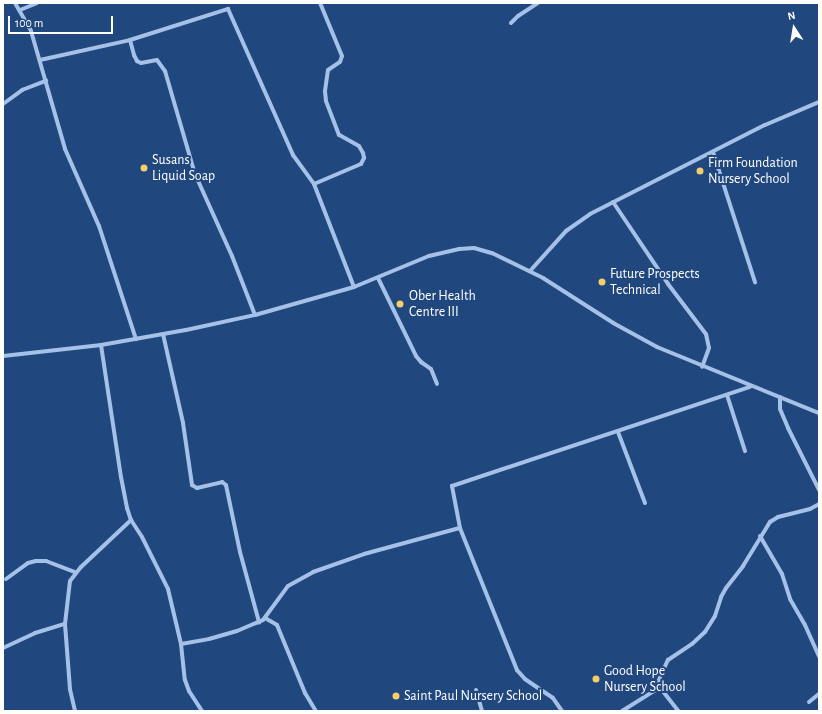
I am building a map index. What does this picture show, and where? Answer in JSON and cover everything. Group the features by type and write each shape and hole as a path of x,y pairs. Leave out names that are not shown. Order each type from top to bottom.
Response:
{"street":[{"path":"15,3 31,31 65,149 102,233 136,338"},
{"path":"20,10 37,3"},
{"path":"314,184 361,164 364,158 363,152 359,146 339,135 326,101 328,70 340,62 342,56 320,3"},
{"path":"511,23 518,16 538,3"},
{"path":"40,60 130,40 228,9 293,156 314,184 354,287"},
{"path":"130,40 134,56 137,61 141,63 157,60 164,71 195,174 232,256 255,316"},
{"path":"3,104 22,90 46,81"},
{"path":"530,271 566,231 612,202 765,125 819,102"},
{"path":"713,152 755,282"},
{"path":"612,202 668,284 706,334 709,348 702,367"},
{"path":"3,356 101,345 255,316 354,287 429,256 466,248 492,252 530,271 560,287 637,337 702,367 819,413"},
{"path":"378,278 416,356 421,362 431,369 437,384"},
{"path":"163,334 183,423 192,485 196,488 222,482 226,485 240,552 259,622"},
{"path":"101,345 121,477 131,520 142,537 168,589 181,644 185,680 189,691 202,711"},
{"path":"562,711 553,698 526,679 517,670 460,528 452,490 454,485 618,432 750,387"},
{"path":"727,395 745,451"},
{"path":"780,398 780,409 785,422 819,490"},
{"path":"618,432 645,503"},
{"path":"622,711 647,696 658,686 668,660 700,638 711,624 721,597 749,558 760,536 773,519 810,509 819,504"},
{"path":"75,711 70,684 65,624 69,588 76,572 131,520"},
{"path":"181,644 209,639 237,631 259,622 265,618 284,590 300,578 364,554 460,528"},
{"path":"760,536 782,574 790,599 819,656"},
{"path":"6,579 28,563 36,561 46,561 76,572"},
{"path":"265,618 277,625 305,693 316,711"},
{"path":"3,648 30,635 65,624"},
{"path":"658,686 678,711"},
{"path":"476,690 482,711"},
{"path":"809,702 819,694"}],"place":[{"name":"Susans Liquid Soap","path":"144,168"},
{"name":"Firm Foundation Nursery School","path":"700,171"},
{"name":"Future Prospects Technical","path":"602,282"},
{"name":"Ober Health Centre III","path":"400,304"},
{"name":"Good Hope Nursery School","path":"596,679"},
{"name":"Saint Paul Nursery School","path":"396,696"}]}
